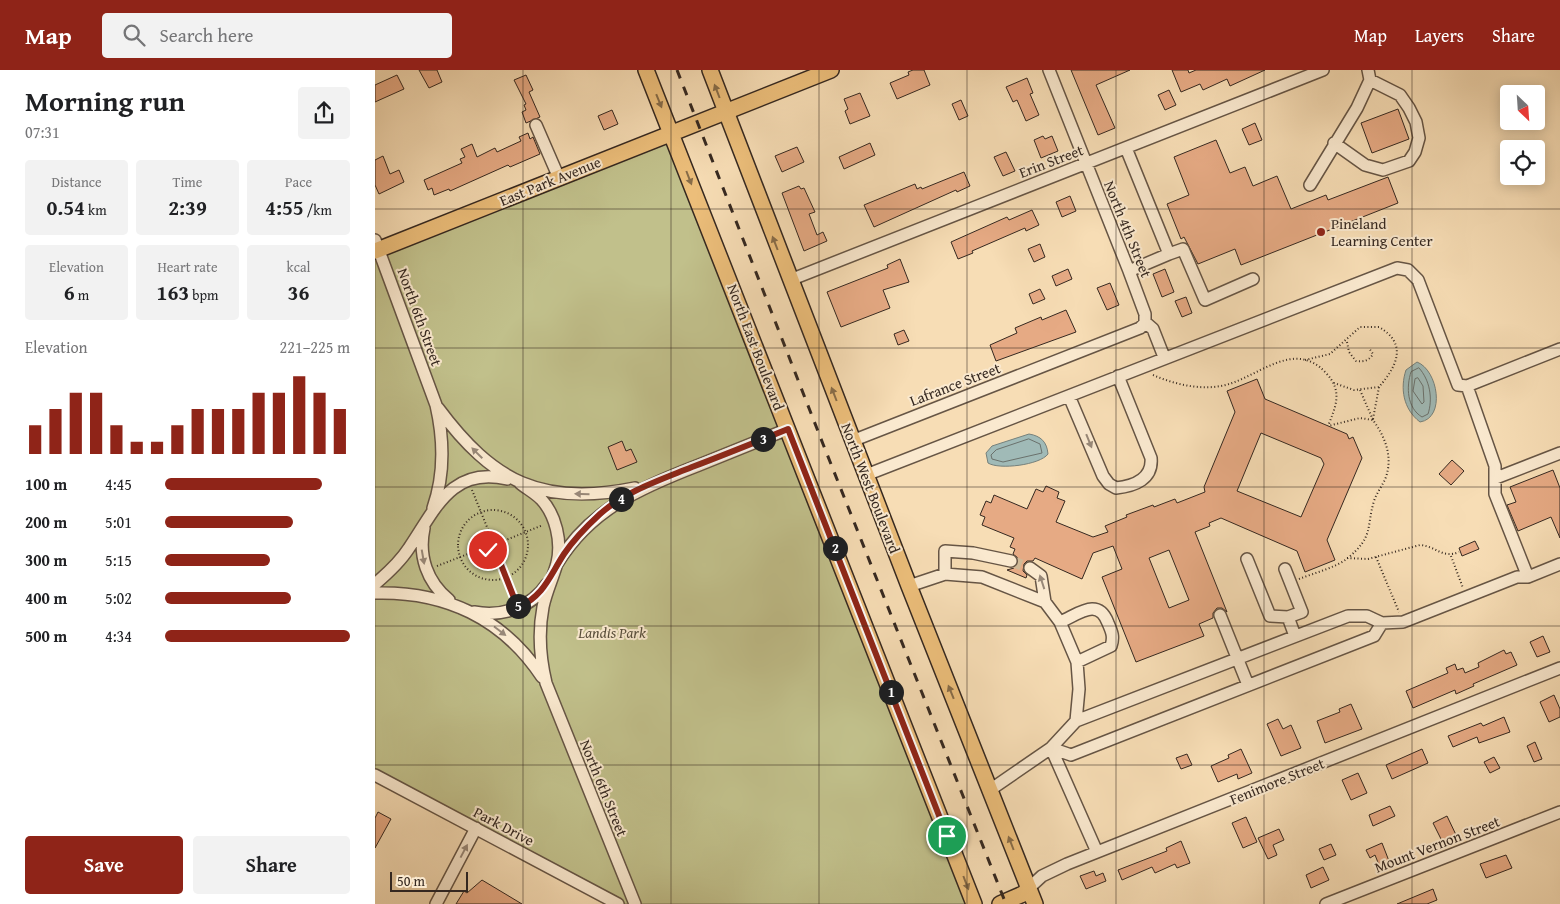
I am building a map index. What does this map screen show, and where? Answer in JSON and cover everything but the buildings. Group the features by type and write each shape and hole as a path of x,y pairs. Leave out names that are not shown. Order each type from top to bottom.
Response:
{"main road":[{"name":"North East Boulevard","path":"646,70 974,904"},
{"name":"North West Boulevard","path":"710,70 852,441 1035,904"},
{"name":"East Park Avenue","path":"376,247 559,178 825,71"},
{"name":"Fenimore Street","path":"1000,904 1023,894 1029,888"}],"street":[{"name":"North 4th Street","path":"1049,70 1129,271 1145,314 1145,322"},
{"name":"Erin Street","path":"790,280 1323,70"},
{"path":"1309,185 1334,142 1357,108 1369,75 1400,95 1416,122 1419,138 1415,152 1409,161 1383,170 1365,165 1334,142"},
{"path":"536,124 559,178"},
{"path":"1126,148 1169,254"},
{"name":"North 6th Street","path":"376,247 436,404 440,424 442,461 439,489 424,528 422,540 422,554 426,570 437,589 456,605 495,627 509,638 524,653 546,683"},
{"path":"1129,271 1183,249 1205,300 1253,279"},
{"path":"866,475 1397,268 1408,270 1418,280 1458,385 1467,386 1560,349"},
{"path":"1145,322 1153,329 1165,357"},
{"name":"Lafrance Street","path":"852,441 1140,328 1145,322"},
{"path":"1069,396 1101,471 1109,484 1116,488 1137,483 1147,476 1152,466 1151,458 1118,376"},
{"path":"1467,386 1495,466 1495,494 1528,577"},
{"name":"North 6th Street","path":"436,404 457,433 485,461 541,499 555,521 558,541 555,570 541,621 541,649 546,683 635,904"},
{"path":"375,594 421,595 475,612 488,614 502,613 518,608 539,594 573,541 602,512 647,485 788,429"},
{"path":"1496,478 1560,453"},
{"path":"375,584 402,557 432,509 449,491 468,480 493,477 554,492 587,495 647,485"},
{"path":"945,574 945,551 1006,559 995,580"},
{"path":"1247,559 1270,616 1289,618 1302,612 1285,569"},
{"path":"991,790 1051,748 1076,721 1348,616 1367,616 1382,623 1403,622 1517,577 1528,577 1560,564"},
{"path":"1030,568 1041,576 1045,602 1060,622 1077,662 1079,689 1076,721"},
{"path":"909,586 945,574 982,577 995,580 1045,602"},
{"path":"1060,622 1092,608 1100,609 1104,613 1114,638 1111,646 1077,662"},
{"path":"1220,615 1248,685"},
{"path":"1289,618 1295,636"},
{"path":"1051,748 1071,755 1374,636 1382,623"},
{"name":"Fenimore Street","path":"1029,888 1051,871 1560,668"},
{"path":"1051,748 1097,852"},
{"name":"Park Drive","path":"375,775 618,904"},
{"name":"Mount Vernon Street","path":"1326,904 1560,812"},
{"path":"436,904 476,828"}],"path":[{"path":"1137,368 1169,382 1203,388 1237,382 1277,362 1290,359 1305,360 1330,354 1347,341 1354,331 1370,325 1379,327 1390,336 1397,351 1397,360 1379,387 1373,420"},
{"path":"1347,341 1349,352 1356,361 1367,361 1371,357 1373,354 1369,348"},
{"path":"1305,360 1320,367 1334,383 1337,402 1328,426 1360,418 1373,420"},
{"path":"1334,383 1360,390 1379,387"},
{"path":"1347,558 1368,535 1375,498 1385,478 1389,463 1385,439 1373,420 1360,390"},
{"path":"468,480 491,537"},
{"path":"495,510 506,512 517,520 525,532 528,544 526,557 519,569 507,577 491,580 478,576 468,569 460,557 458,544 460,533 470,519 481,512 495,510"},
{"path":"501,542 555,521"},
{"path":"491,537 497,537 501,542 501,547 496,552 489,551 486,547 486,541 491,537"},
{"path":"1290,582 1347,558 1376,557 1420,545 1451,556 1459,552"},
{"path":"426,570 486,547"},
{"path":"496,552 518,608"},
{"path":"1451,556 1467,597"},
{"path":"1376,557 1403,622"}],"green space":[{"name":"Landis Park","path":"672,133 974,904 618,904 375,774 375,251"}],"water":[{"path":"1417,362 1430,374 1436,394 1433,412 1428,419 1420,422 1410,411 1403,391 1406,370"},
{"path":"1029,434 1037,436 1045,443 1048,454 1044,458 1028,464 1010,466 988,463 986,453 992,446"}],"tunnel":[{"path":"1011,561 1030,568"}],"railway":[{"path":"677,70 1006,904"}],"place":[{"name":"Pineland Learning Center","path":"1321,232"}],"route":[{"path":"488,550 496,552 518,608 539,594 546,586 569,546 591,522 618,501 647,485 788,429 947,836"}]}
